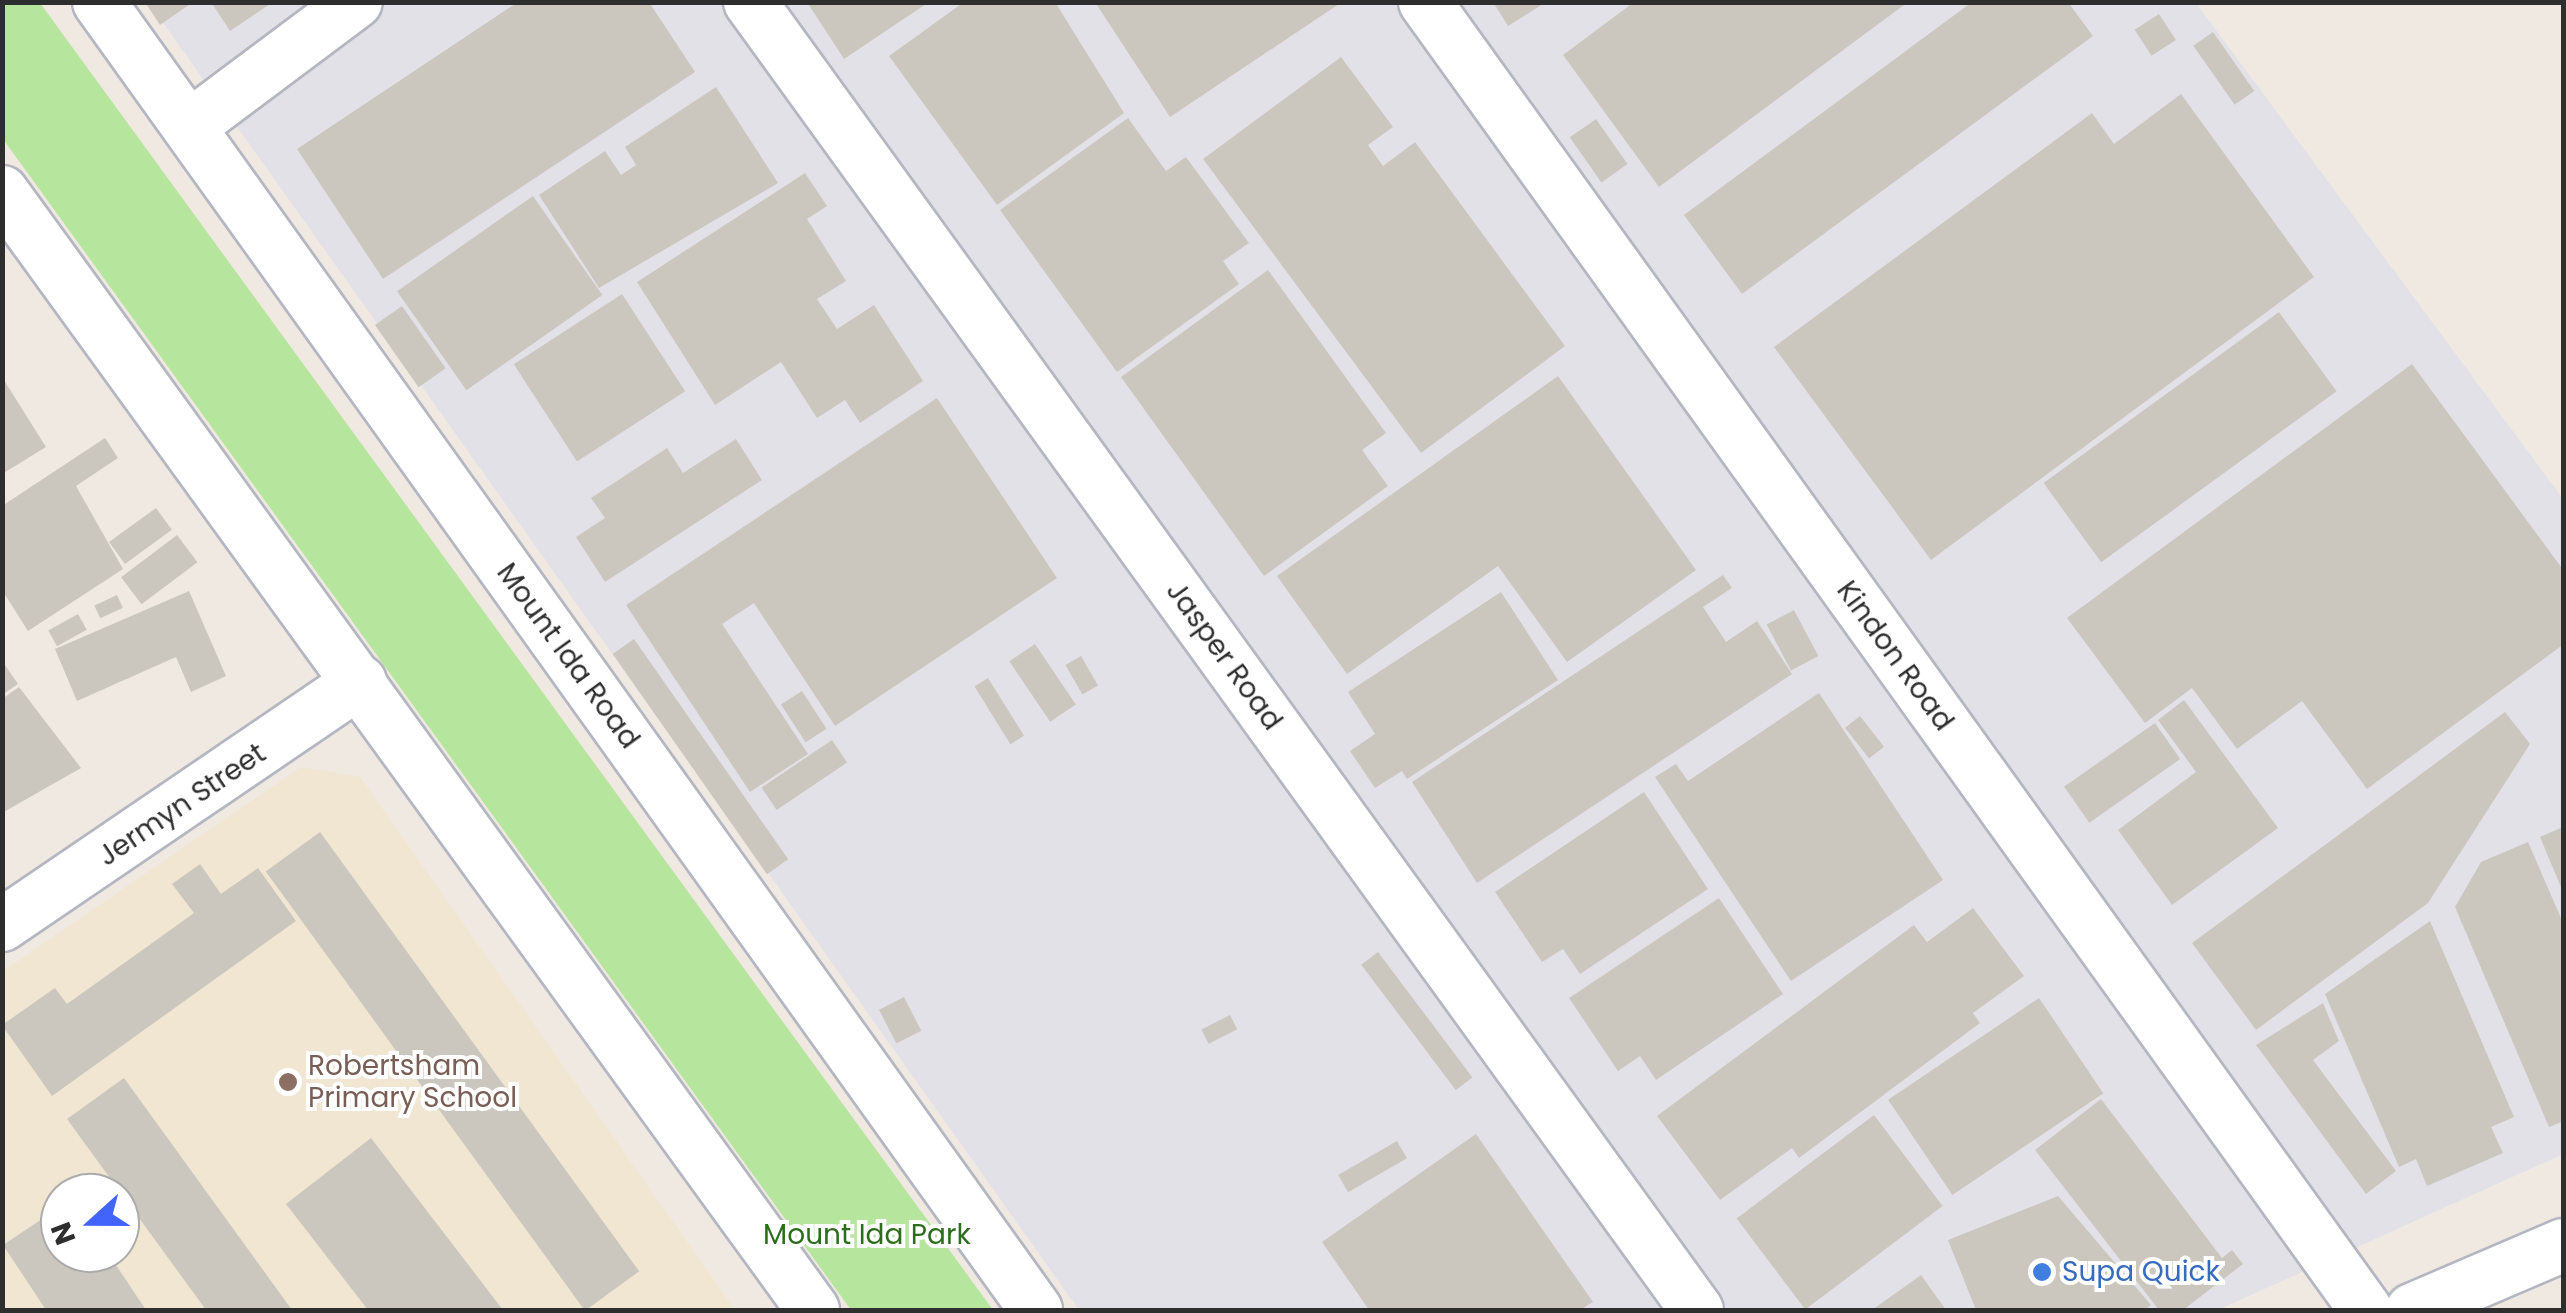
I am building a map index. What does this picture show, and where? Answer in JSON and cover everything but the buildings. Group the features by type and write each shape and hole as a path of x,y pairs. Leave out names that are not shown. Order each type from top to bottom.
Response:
{"street":[{"name":"Mount Ida Road","path":"100,2 1036,1310"},
{"path":"190,126 356,2"},
{"name":"Jasper Road","path":"750,2 1697,1310"},
{"name":"Kindon Road","path":"1424,2 2366,1310"},
{"path":"2,192 813,1310"},
{"name":"Jermyn Street","path":"2,925 360,682"},
{"path":"2412,1310 2564,1245"}],"shaded area":[{"path":"149,3 2196,3 2563,499 2563,1154 2218,1310 1079,1310"},
{"name":"Robertsham Primary School","path":"301,767 360,777 735,1310 3,1310 2,972"}],"green space":[{"name":"Mount Ida Park","path":"2,3 40,3 993,1310 851,1310 3,139"}],"place":[{"name":"Robertsham Primary School","path":"288,1082"},
{"name":"Supa Quick","path":"2042,1272"}]}
